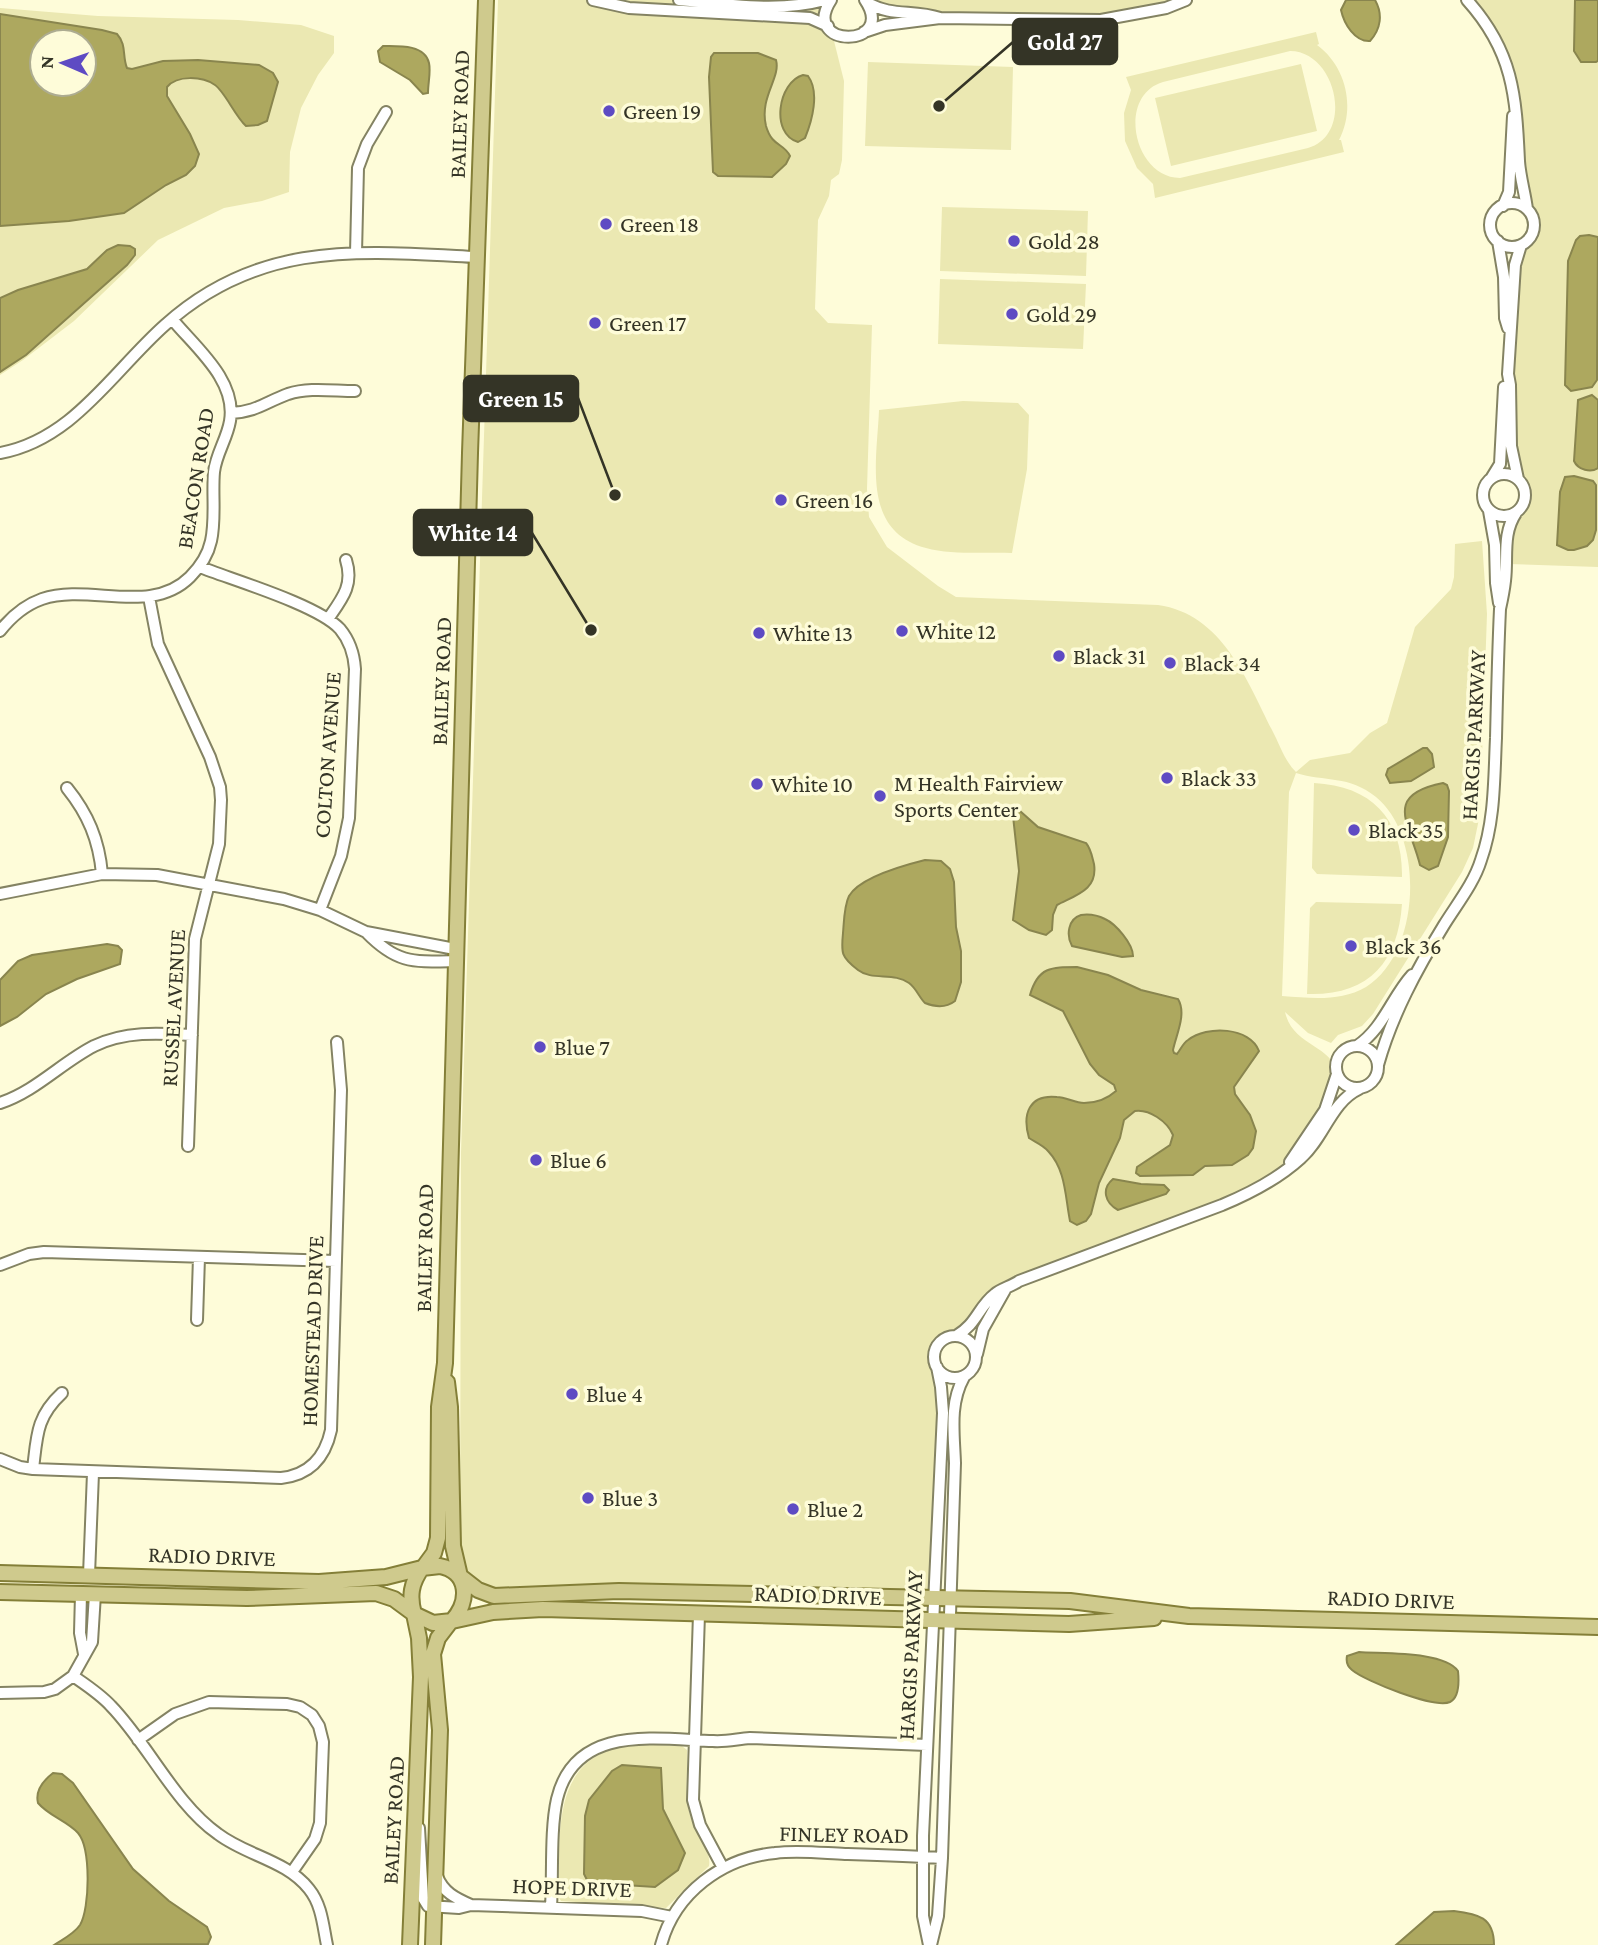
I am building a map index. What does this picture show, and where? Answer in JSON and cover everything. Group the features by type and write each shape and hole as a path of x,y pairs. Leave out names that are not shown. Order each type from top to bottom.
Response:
{"main road":[{"name":"BAILEY ROAD","path":"422,1568 434,1553 438,1538 439,1407 445,1363 455,955 486,0"},
{"name":"BAILEY ROAD","path":"445,1363 450,1407 453,1546 460,1576"},
{"path":"445,1567 460,1576 464,1589 464,1604 451,1621 433,1623 414,1613 411,1589 422,1568 445,1567"},
{"name":"RADIO DRIVE","path":"0,1573 339,1581 386,1577 422,1568"},
{"name":"RADIO DRIVE","path":"460,1576 478,1590 494,1596 619,1591 1070,1601 1183,1616"},
{"name":"RADIO DRIVE","path":"0,1592 247,1598 376,1593 394,1599 414,1613"},
{"name":"RADIO DRIVE","path":"451,1621 493,1612 527,1609 950,1622 1069,1624 1183,1616 1598,1627"},
{"name":"BAILEY ROAD","path":"410,1945 421,1662 414,1613"},
{"name":"BAILEY ROAD","path":"433,1945 440,1730 433,1654 438,1639 451,1621"}],"street":[{"path":"588,0 629,8 806,18 828,26"},
{"path":"679,0 782,8 825,0"},
{"path":"831,0 825,14 828,26 835,34 846,38 853,38 886,25 940,18 1101,20 1166,8 1186,0"},
{"path":"1467,0 1492,33 1504,55 1520,133 1521,177 1534,229 1521,245 1515,265 1515,292 1509,331 1511,446 1525,497 1516,513 1502,516 1489,511 1482,494 1486,482 1500,464 1504,385 1508,374"},
{"path":"864,32 871,18 867,2"},
{"path":"867,2 886,12 924,12 940,18"},
{"path":"1509,331 1505,318 1504,277 1498,241 1491,230 1491,222 1509,192 1509,159 1515,99"},
{"path":"356,253 358,168 367,144 386,112"},
{"path":"1503,205 1515,204 1527,209"},
{"path":"1498,241 1509,247 1521,245"},
{"path":"0,453 31,444 66,423 172,318 209,292 251,271 311,256 356,253 476,257"},
{"name":"BEACON ROAD","path":"0,631 16,613 40,600 68,594 149,597 176,588 200,567 211,542 215,465 231,413 223,381 172,318"},
{"path":"231,413 252,411 290,393 316,390 355,391"},
{"path":"1492,477 1505,474 1518,479"},
{"name":"HARGIS PARKWAY","path":"1489,511 1495,545 1500,610"},
{"name":"HARGIS PARKWAY","path":"1378,1065 1385,1038 1417,970 1481,862 1489,831 1494,797 1500,610 1505,583 1506,537 1509,524 1516,513"},
{"path":"328,619 349,586 346,560"},
{"name":"COLTON AVENUE","path":"200,567 306,607 328,619 346,636 351,646 355,669 349,818 341,856 320,910"},
{"name":"RUSSEL AVENUE","path":"149,597 158,644 210,757 220,787 221,831 195,939 188,1146"},
{"path":"67,788 89,821 98,847 102,874"},
{"path":"0,894 102,874 141,874 284,899 320,910 366,932 455,955"},
{"path":"366,932 382,948 406,960 455,955"},
{"name":"HARGIS PARKWAY","path":"1357,1046 1373,1034 1402,985 1417,970"},
{"path":"0,1102 30,1090 81,1054 110,1040 145,1033 192,1035"},
{"name":"HOMESTEAD DRIVE","path":"0,1459 33,1469 281,1478 311,1468 326,1449 331,1430 341,1090 337,1042"},
{"path":"1005,1290 983,1329 974,1368 964,1377 951,1378 940,1372 934,1357 937,1347 971,1326 996,1293 1029,1276 1248,1194 1275,1179 1312,1146 1340,1101 1376,1078 1378,1065 1369,1050 1357,1046 1339,1056 1337,1074 1325,1110 1284,1170"},
{"path":"1337,1074 1346,1085 1359,1088"},
{"path":"0,1265 29,1254 44,1252 336,1261"},
{"path":"197,1320 199,1257"},
{"path":"956,1336 972,1344 976,1355"},
{"name":"HARGIS PARKWAY","path":"930,1945 922,1916 943,1403 937,1367"},
{"name":"HARGIS PARKWAY","path":"930,1945 938,1916 942,1858 955,1463 954,1406 964,1377"},
{"path":"33,1469 40,1421 48,1406 62,1393"},
{"path":"89,1575 93,1472"},
{"path":"0,1693 44,1692 55,1689 73,1676 92,1642 88,1594"},
{"path":"699,1614 693,1788 695,1811 723,1868"},
{"path":"73,1676 110,1705 193,1811 213,1831 292,1872 315,1899 327,1945"},
{"path":"138,1740 175,1714 209,1702 286,1704 312,1715 321,1729 323,1741 320,1823 315,1839 292,1872"},
{"path":"551,1907 556,1806 563,1782 573,1768 595,1749 622,1740 725,1742 750,1738 927,1745"},
{"path":"416,1807 421,1844 423,1898 426,1905 435,1908"},
{"name":"FINLEY ROAD","path":"661,1945 672,1917 693,1891 723,1868 745,1858 778,1852 942,1858"},
{"path":"436,1871 445,1890 471,1905"},
{"name":"HOPE DRIVE","path":"435,1908 471,1905 551,1907 642,1911 672,1917"}],"shaded area":[{"name":"M Health Fairview Sports Center","path":"498,0 831,0 826,9 844,81 842,160 839,174 831,180 829,196 818,220 815,309 828,323 872,325 867,489 869,517 887,547 956,597 1158,605 1180,611 1199,621 1216,635 1230,652 1253,691 1285,757 1296,772 1310,760 1350,753 1370,733 1387,723 1415,627 1451,589 1455,544 1482,541 1487,614 1480,814 1473,848 1462,872 1373,1014 1362,1026 1338,1035 1331,1043 1308,1033 1285,1012 1296,1032 1328,1057 1337,1074 1325,1110 1275,1179 1005,1290 956,1336 942,1341 938,1346 936,1364 940,1378 934,1598 501,1596 474,1587 460,1552 461,1153","holes":["1296,773 1356,785 1376,797 1392,815 1403,839 1409,866 1410,894 1398,949 1384,971 1366,987 1336,997 1282,996 1289,792"]},
{"path":"865,0 1186,0 1127,17 906,12"},
{"path":"1346,0 1375,0 1380,21 1377,32 1370,41 1355,35 1345,21 1341,10"},
{"path":"1473,0 1598,0 1598,567 1508,564 1508,538 1525,508 1528,496 1515,448 1513,383 1518,269 1525,248 1534,238 1537,225 1523,178 1521,102 1516,75 1500,36"},
{"path":"1575,0 1598,0 1596,62 1581,62 1574,51"},
{"path":"0,8 98,16 238,20 301,25 334,36 334,53 318,75 301,108 290,152 289,192 262,201 224,208 158,240 74,321 0,375"},
{"path":"0,14 89,28 28,28 28,98 98,98 98,29 117,34 122,42 127,68 163,61 198,60 259,65 273,73 278,82 267,121 258,125 246,126 223,93 210,82 190,78 171,83 167,87 167,96 199,154 195,166 186,175 124,213 69,221 0,226"},
{"path":"1316,32 1317,45 1335,64 1345,88 1347,115 1339,140 1344,152 1155,198 1153,184 1137,168 1125,141 1124,113 1131,90 1126,77","holes":["1290,51 1306,55 1319,64 1334,94 1335,111 1331,127 1323,140 1308,148 1180,178 1164,174 1151,165 1142,151 1136,119 1139,103 1148,90 1163,82"]},
{"path":"383,46 410,47 422,52 429,63 428,93 423,94 410,80 380,62 378,51"},
{"path":"714,53 758,53 776,60 776,74 765,106 766,126 771,138 790,156 786,164 772,177 718,176 713,172 709,77 711,57"},
{"path":"868,62 1013,67 1011,150 865,146"},
{"path":"1301,64 1317,131 1171,166 1155,98"},
{"path":"803,75 808,76 812,83 814,107 805,138 798,142 789,137 783,129 781,108 788,87"},
{"name":"Gold 28","path":"942,207 1088,211 1086,276 940,271"},
{"path":"1580,236 1598,237 1597,380 1592,387 1571,391 1565,385 1568,261 1576,240"},
{"path":"118,245 135,249 135,255 127,265 26,355 0,372 0,298 87,269 107,250"},
{"name":"Gold 29","path":"940,279 1086,284 1083,349 938,344"},
{"path":"1592,395 1598,400 1598,468 1588,470 1578,467 1574,461 1578,400"},
{"path":"963,401 1018,403 1029,415 1027,469 1012,553 957,552 926,548 905,539 891,526 882,510 877,492 876,472 879,410"},
{"path":"1574,476 1593,481 1596,485 1596,530 1593,540 1587,546 1568,550 1557,545 1560,492 1565,477"},
{"path":"1427,748 1432,754 1434,767 1411,781 1390,783 1386,775 1388,769"},
{"name":"Black 35","path":"1314,783 1352,791 1380,809 1397,838 1402,877 1317,874 1312,868"},
{"path":"1443,783 1449,791 1448,837 1438,866 1429,870 1420,865 1407,824 1406,803 1412,795 1424,788"},
{"path":"1020,811 1038,827 1086,843 1094,864 1093,880 1089,886 1057,905 1052,930 1046,935 1029,930 1013,920 1019,871 1013,816"},
{"path":"925,860 941,861 950,869 954,882 956,927 961,951 961,982 955,1001 944,1006 925,1003 911,985 903,980 870,975 858,970 848,962 842,950 846,904 855,889 884,873"},
{"name":"Black 36","path":"1316,902 1402,904 1394,943 1386,959 1376,972 1363,982 1347,989 1307,994 1310,908"},
{"path":"1081,915 1096,916 1109,922 1127,940 1133,956 1122,957 1072,946 1069,928 1073,920"},
{"path":"107,944 118,946 122,950 120,964 77,979 46,994 17,1017 0,1026 0,980 18,961 32,955"},
{"path":"1077,967 1108,975 1141,990 1178,999 1181,1018 1174,1053 1177,1054 1185,1043 1196,1035 1216,1031 1238,1033 1247,1037 1259,1051 1234,1087 1235,1094 1250,1115 1256,1131 1253,1148 1248,1155 1232,1165 1205,1166 1193,1175 1140,1176 1136,1173 1137,1167 1170,1145 1173,1135 1157,1117 1135,1111 1124,1120 1120,1138 1099,1183 1091,1214 1086,1221 1077,1225 1070,1221 1058,1166 1046,1149 1029,1138 1026,1121 1030,1107 1040,1099 1060,1097 1088,1103 1105,1098 1116,1091 1114,1085 1099,1075 1090,1064 1063,1011 1030,995 1037,979 1047,970"},
{"path":"1113,1179 1164,1185 1169,1190 1166,1194 1118,1210 1110,1204 1106,1196 1107,1187"},
{"path":"1359,1652 1440,1660 1458,1671 1456,1696 1450,1702 1430,1702 1371,1681 1348,1665 1347,1656"},
{"path":"635,1744 682,1746 687,1750 688,1807 708,1854 709,1866 666,1908 561,1901 558,1896 561,1822 565,1799 574,1779 587,1763 607,1751"},
{"path":"622,1765 661,1768 663,1809 685,1853 678,1870 655,1887 593,1883 587,1880 584,1874 585,1816 589,1800 612,1771"},
{"path":"53,1773 62,1774 73,1783 133,1869 169,1901 207,1927 211,1937 208,1944 54,1945 72,1934 80,1925 86,1906 88,1878 85,1851 78,1833 38,1803 41,1786"},
{"path":"1454,1911 1477,1916 1488,1923 1494,1945 1396,1945 1434,1912"}],"place":[{"name":"Gold 27","path":"939,106"},
{"name":"Green 19","path":"609,111"},
{"name":"Green 18","path":"606,224"},
{"name":"Gold 28","path":"1014,241"},
{"name":"Gold 29","path":"1012,314"},
{"name":"Green 17","path":"595,323"},
{"name":"Green 15","path":"615,495"},
{"name":"Green 16","path":"781,500"},
{"name":"White 14","path":"591,630"},
{"name":"White 12","path":"902,631"},
{"name":"White 13","path":"759,633"},
{"name":"Black 31","path":"1059,656"},
{"name":"Black 34","path":"1170,663"},
{"name":"Black 33","path":"1167,778"},
{"name":"White 10","path":"757,784"},
{"name":"M Health Fairview Sports Center","path":"880,796"},
{"name":"Black 35","path":"1354,830"},
{"name":"Black 36","path":"1351,946"},
{"name":"Blue 7","path":"540,1047"},
{"name":"Blue 6","path":"536,1160"},
{"name":"Blue 4","path":"572,1394"},
{"name":"Blue 3","path":"588,1498"},
{"name":"Blue 2","path":"793,1509"}]}
